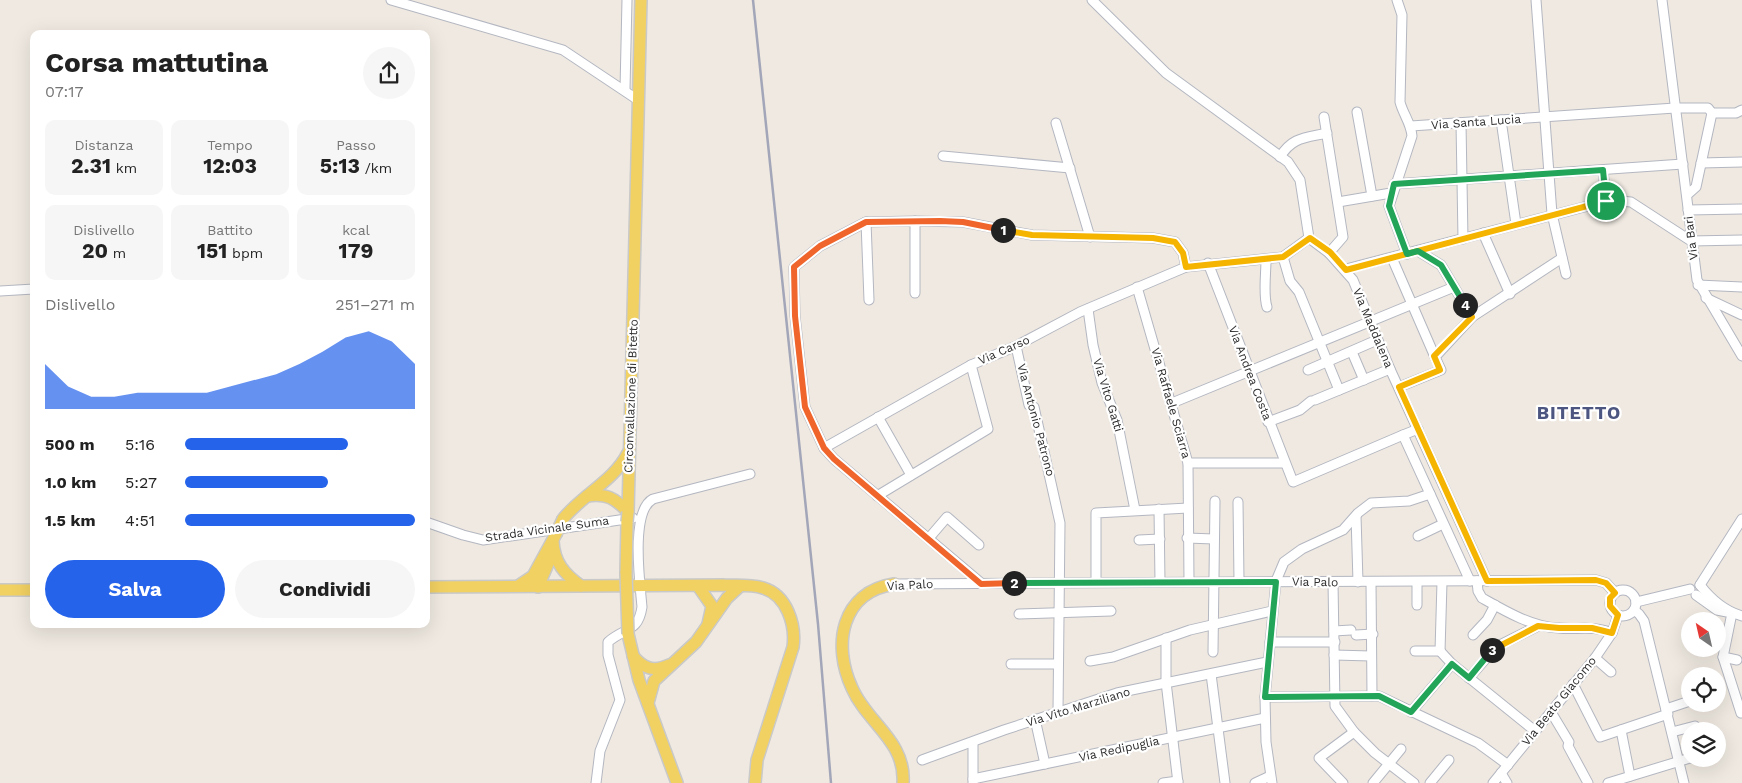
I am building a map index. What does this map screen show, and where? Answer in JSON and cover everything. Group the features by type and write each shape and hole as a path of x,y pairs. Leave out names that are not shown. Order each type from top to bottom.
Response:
{"main road":[{"name":"Circonvallazione di Bitetto","path":"641,0 627,518 628,634 632,655 648,705 677,783"},
{"path":"517,586 533,576 563,520 587,496 616,472 629,451"},
{"path":"587,496 605,495 612,497 627,518"},
{"path":"538,587 554,552 554,537"},
{"path":"554,552 562,569 581,586"},
{"path":"533,576 538,587"},
{"name":"Via Palo","path":"894,584 871,590 851,608 846,622 843,652 851,688 859,702 897,749 903,768 903,783"},
{"path":"698,586 712,606"},
{"path":"723,586 727,598"},
{"path":"706,630 712,606 723,586"},
{"path":"430,587 740,586 765,588 774,594 786,608 795,633 793,647 757,760 755,783"},
{"path":"648,705 654,681 696,642 727,598 740,586"},
{"path":"0,590 30,590"},
{"path":"632,655 647,668 654,669 671,664"}],"street":[{"path":"391,0 563,50 625,89 638,100"},
{"path":"625,89 627,0"},
{"path":"1092,0 1166,73 1280,157 1296,172 1300,180 1310,238 1283,257 1290,281 1300,292 1339,390"},
{"path":"1397,0 1402,15 1400,102 1411,126 1412,136 1391,193 1389,206 1407,254"},
{"path":"1536,0 1552,214 1566,274"},
{"name":"Via Bari","path":"1662,0 1698,285 1742,356"},
{"name":"Via Santa Lucia","path":"1411,126 1675,108 1708,108 1712,113"},
{"path":"1687,196 1696,187 1712,113 1736,113 1742,110"},
{"path":"1357,112 1372,196"},
{"path":"1324,117 1343,237 1330,252"},
{"path":"1501,120 1516,224"},
{"path":"1056,123 1090,238"},
{"path":"1461,123 1463,239"},
{"path":"1280,157 1287,146 1294,140 1327,133"},
{"path":"943,156 1070,168"},
{"path":"1701,163 1742,162"},
{"path":"1394,184 1683,164"},
{"path":"1603,170 1606,201"},
{"path":"1338,202 1391,193"},
{"path":"1346,270 1552,214 1622,199 1631,202 1691,241 1742,240"},
{"path":"1688,210 1742,209"},
{"path":"915,221 915,294"},
{"path":"981,584 834,459 824,448 805,407 795,316 794,267 820,246 866,222 915,221 963,222 1032,235 1090,238 1153,238 1175,242 1183,253 1186,267"},
{"path":"866,222 869,300"},
{"path":"1483,233 1510,294"},
{"name":"Via Maddalena","path":"1310,238 1330,252 1353,280 1390,370 1487,581"},
{"path":"1418,251 1441,265 1472,317"},
{"name":"Via Carso","path":"877,496 988,429 972,365 1016,346 1088,309 1186,267 1208,263 1266,260 1283,257"},
{"path":"1392,258 1440,370 1399,387"},
{"path":"1434,356 1472,317 1510,294 1562,258"},
{"path":"1266,260 1267,287 1264,298 1267,307"},
{"name":"Via Andrea Costa","path":"1208,263 1268,422 1293,482 1403,435"},
{"path":"1698,285 1742,287"},
{"path":"1172,403 1250,373 1319,342 1454,287"},
{"name":"Via Raffaele Sciarra","path":"1137,288 1188,463 1188,581"},
{"path":"0,291 30,289"},
{"path":"1706,298 1742,315"},
{"name":"Via Vito Gatti","path":"1088,309 1093,345 1102,383 1117,420 1135,510"},
{"path":"1308,370 1377,340"},
{"name":"Via Antonio Patrono","path":"1016,346 1029,405 1034,407 1060,523 1061,582 1058,712"},
{"path":"1352,352 1364,380"},
{"path":"824,448 972,365"},
{"path":"1268,422 1300,410 1313,401 1390,370"},
{"path":"878,418 911,475"},
{"path":"1418,428 1403,435 1443,524 1482,598 1538,626 1592,628 1612,633"},
{"path":"1188,463 1285,463"},
{"path":"596,783 600,751 619,708 620,700 607,647 614,637 634,627 640,620 642,607 640,586 640,518 644,507 653,499 750,474"},
{"path":"1255,783 1271,779 1265,718 1267,662 1276,582 1284,562 1342,530 1371,503 1409,500 1430,494"},
{"path":"1213,652 1214,501"},
{"path":"1238,502 1239,581"},
{"path":"1096,582 1096,513 1188,508"},
{"path":"1159,509 1160,582"},
{"path":"1356,516 1358,582"},
{"path":"929,538 947,517 978,545"},
{"name":"Strada Vicinale Suma","path":"430,523 483,540 640,518"},
{"path":"1684,783 1644,621 1635,606 1631,593 1626,590 1615,593 1610,598 1610,606 1618,615 1628,615 1635,606 1697,590 1742,519"},
{"path":"1418,536 1443,524"},
{"path":"1188,538 1214,539"},
{"path":"1139,540 1160,539"},
{"name":"Via Palo","path":"894,584 1596,580 1606,583 1615,593"},
{"path":"1333,582 1334,696 1338,712 1354,732 1414,783"},
{"path":"1371,582 1373,634 1372,696"},
{"path":"1417,582 1417,605"},
{"path":"1442,582 1440,651 1452,664 1535,731"},
{"path":"1697,590 1717,610 1742,616"},
{"path":"1473,635 1487,620 1495,605"},
{"path":"1090,661 1113,657 1166,638 1272,611"},
{"path":"1019,614 1111,612"},
{"path":"1726,642 1732,613"},
{"name":"Via Beato Giacomo","path":"1494,783 1594,658 1612,633 1618,615"},
{"path":"1469,678 1496,647 1538,626"},
{"path":"1334,631 1373,634"},
{"path":"1163,783 1178,782 1166,682 1166,638"},
{"path":"1270,642 1335,642"},
{"path":"1415,651 1440,651"},
{"path":"1334,655 1372,656"},
{"path":"1726,657 1736,660"},
{"path":"1594,658 1611,672"},
{"path":"1724,658 1741,713"},
{"name":"Via Vito Marziliano","path":"922,760 1035,719 1117,693 1267,662"},
{"path":"1011,664 1058,664"},
{"path":"1411,712 1452,664"},
{"path":"1211,674 1225,783"},
{"path":"1573,684 1600,737 1681,705"},
{"path":"1265,697 1379,696 1478,742 1508,765"},
{"path":"1551,712 1569,742 1568,746 1588,783"},
{"name":"Via Redipuglia","path":"973,781 1265,718"},
{"path":"1035,719 1045,764"},
{"path":"1621,730 1630,776"},
{"path":"1672,732 1681,730"},
{"path":"1343,783 1320,758 1354,732"},
{"path":"973,742 973,781"},
{"path":"1373,783 1400,749"},
{"path":"1430,783 1449,760"},
{"path":"1608,783 1679,760"},
{"path":"903,768 909,783"},
{"path":"1501,773 1507,783"}],"railway":[{"path":"753,0 818,624 831,783"}],"district":[{"name":"BITETTO","path":"1579,413"}],"route":[{"path":"1606,201 1552,214 1463,239 1418,251 1407,254 1346,270 1330,252 1310,238 1283,257 1266,260 1208,263 1186,267 1183,253 1175,242 1153,238 1032,235 963,222 866,222 820,246 794,267 795,316 805,407 824,448 834,459 981,584 1188,581 1276,582 1265,697 1379,696 1411,712 1452,664 1469,678 1496,647 1538,626 1592,628 1612,633 1617,624 1618,615 1610,606 1610,598 1615,593 1612,587 1596,580 1487,581 1399,387 1440,370 1434,356 1472,317 1441,265 1431,257 1418,251 1407,254 1392,219 1389,206 1394,184 1603,170 1606,201"}]}
